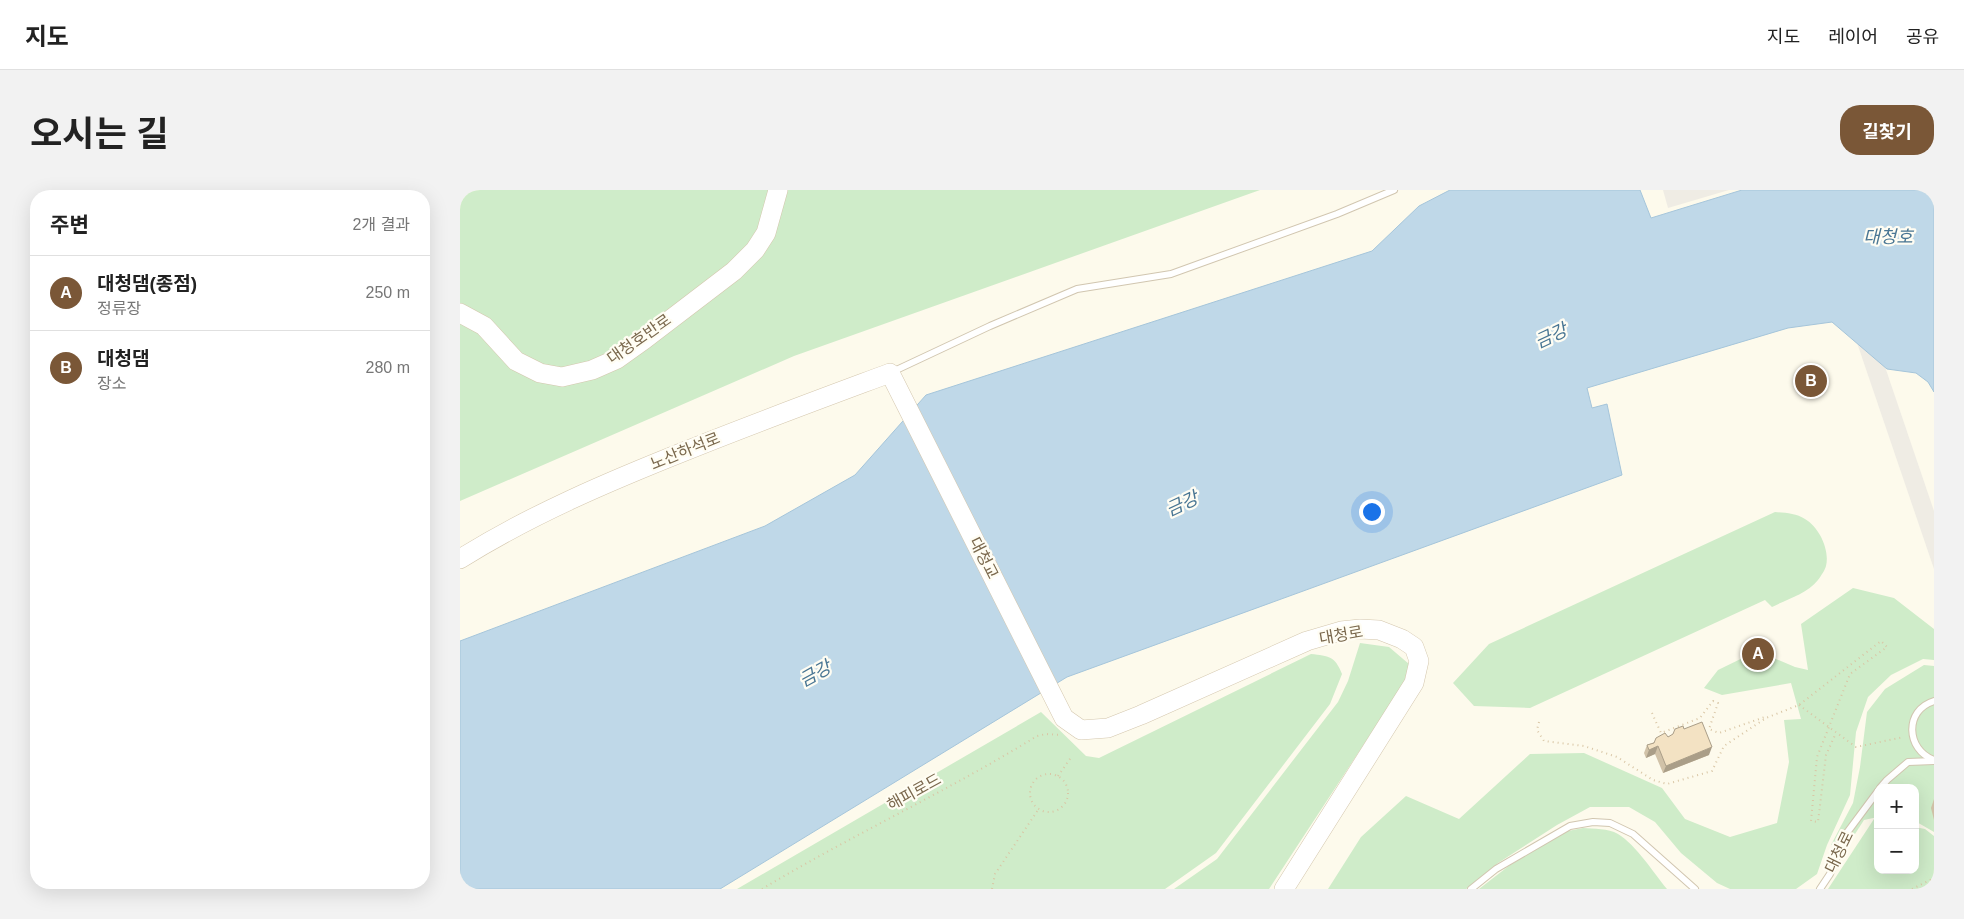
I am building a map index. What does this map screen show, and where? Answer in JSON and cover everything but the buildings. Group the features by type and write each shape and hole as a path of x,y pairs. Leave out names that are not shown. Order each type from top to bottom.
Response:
{"street":[{"name":"대청호반로","path":"460,313 484,326 516,361 540,374 562,377 592,370 617,359 734,271 755,250 766,233 778,190"},
{"name":"대청교","path":"890,372 1064,718 1081,730"},
{"name":"노산하석로","path":"460,559 545,510 641,468 890,372"},
{"name":"대청로","path":"1081,730 1108,728 1298,645 1341,631 1360,629 1380,630 1402,638 1414,646 1419,661 1414,682 1284,889"}],"lane":[{"path":"890,372 1077,289 1171,274 1337,214 1394,190"},
{"path":"1934,701 1925,705 1918,712 1912,726 1918,751 1934,760"},
{"path":"1884,784 1908,762 1934,760"},
{"name":"대청로","path":"1820,889 1830,874 1846,834 1874,796"},
{"path":"1471,889 1496,870 1570,826 1592,822 1616,826 1633,834 1695,889"}],"path":[{"path":"1539,722 1538,730 1544,740 1584,746 1617,757 1653,780 1667,784 1712,771 1724,746 1766,718 1798,705 1881,641 1887,647 1850,674 1828,728 1817,757 1811,821 1818,822 1826,756 1836,733"},
{"path":"1652,713 1661,733 1700,718 1713,701 1718,703 1709,728 1719,733 1798,705"},
{"path":"1798,705 1856,747 1886,739 1913,735"},
{"name":"해피로드","path":"762,889 985,767 1037,736 1046,734 1064,735 1081,730"},
{"path":"1058,776 1072,756"},
{"path":"1046,774 1058,776 1066,785 1068,797 1066,803 1062,807 1050,812 1039,809 1031,799 1031,786 1034,781 1046,774"},
{"path":"992,889 995,874 1039,809"},
{"path":"1912,889 1934,878"}],"shaded area":[{"path":"1663,190 1729,190 1668,208"},
{"path":"1805,190 1825,190 1934,511 1934,569"}],"green space":[{"path":"460,190 1260,190 794,356 460,501"},
{"path":"1775,512 1794,514 1805,519 1815,527 1825,546 1827,560 1825,569 1813,585 1803,593 1772,607 1765,600 1530,708 1474,706 1453,683 1489,644"},
{"path":"1853,588 1894,598 1934,629 1934,660 1923,659 1891,675 1868,697 1856,732 1850,795 1827,845 1817,874 1796,889 1730,889 1717,883 1681,853 1655,822 1629,807 1590,807 1557,825 1498,863 1466,889 1328,889 1361,837 1406,796 1459,819 1530,754 1584,753 1662,788 1685,819 1730,837 1777,823 1789,762 1784,720 1801,719 1791,683 1722,695 1704,688 1718,670 1757,651 1795,667 1808,670 1801,624"},
{"path":"1360,643 1389,647 1409,664 1404,683 1269,889 1174,889 1217,859 1338,702 1348,681"},
{"path":"1311,654 1331,658 1337,664 1342,674 1330,704 1216,853 1165,889 737,889 1041,712 1086,756 1099,758"},
{"path":"1924,665 1934,666 1934,832 1919,823 1919,784 1874,784 1874,818 1864,820 1846,848 1831,845 1853,803 1867,712 1885,689"},
{"path":"1874,819 1874,874 1919,874 1919,828 1925,829 1934,836 1934,889 1828,889"},
{"path":"1583,828 1610,831 1625,839 1638,852 1667,889 1479,889 1510,865 1563,832"}],"water":[{"path":"1450,190 1640,190 1651,218 1742,190 1934,190 1934,392 1928,382 1916,373 1887,369 1832,322 1788,328 1587,388 1592,408 1607,404 1622,475 1067,677 720,889 460,889 460,641 765,526 855,475 926,395 1372,251 1419,206"}],"place":[{"name":"대청댐","path":"1811,381"},
{"name":"대청댐(종점)","path":"1758,654"}],"water label":[{"name":"대청호","path":"1888,237"},
{"name":"금강","path":"1551,336"},
{"name":"금강","path":"1182,504"},
{"name":"금강","path":"815,674"}]}
